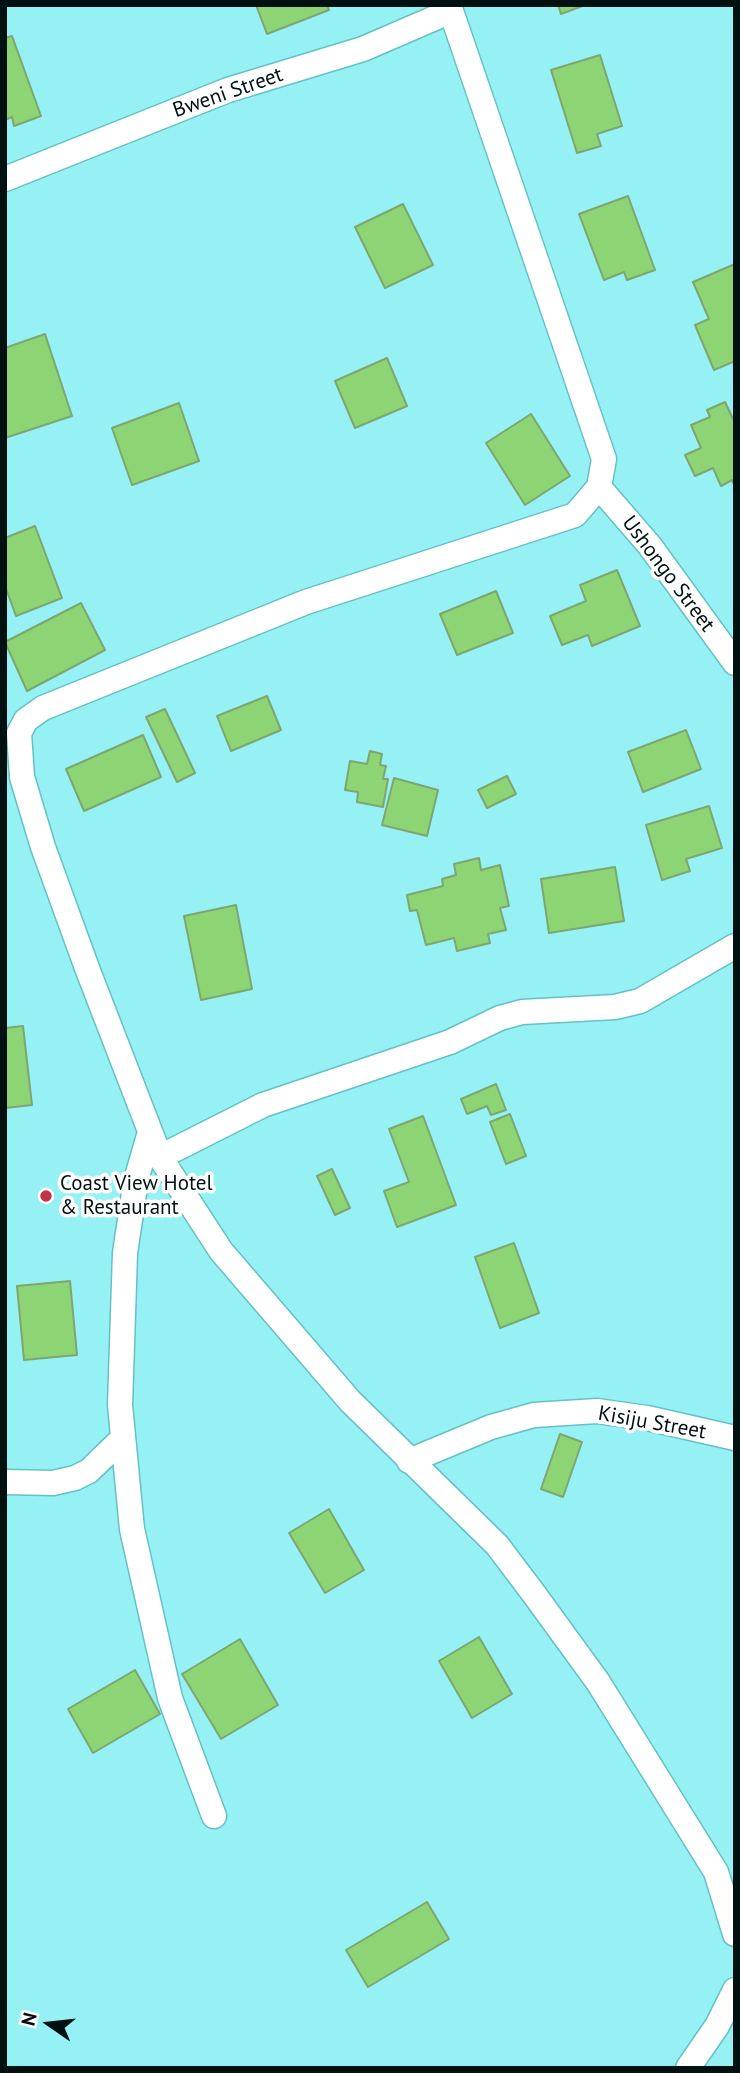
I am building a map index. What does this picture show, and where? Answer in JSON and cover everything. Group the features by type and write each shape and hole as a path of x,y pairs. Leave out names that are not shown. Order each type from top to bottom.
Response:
{"street":[{"name":"Bweni Street","path":"5,179 228,90 363,49 450,8"},
{"path":"450,8 604,459 599,487 575,514 306,602 43,708 26,720 9,727 43,846 160,1157 221,1251 350,1401 497,1545 598,1682 716,1872 733,1918"},
{"name":"Ushongo Street","path":"599,487 650,546 735,663"},
{"path":"160,1157 263,1105 450,1042 500,1018 522,1012 615,1007 640,1001 735,946"},
{"path":"150,1132 136,1180 125,1253 120,1405 123,1438 132,1529 170,1698 214,1816"},
{"name":"Kisiju Street","path":"409,1461 491,1427 534,1415 597,1411 647,1418 735,1438"},
{"path":"5,1482 53,1483 75,1478 89,1471 123,1438"},
{"path":"688,2068 717,2026 735,1990"}],"building":[{"path":"256,5 327,5 329,10 267,34"},
{"path":"558,5 585,5 561,14"},
{"path":"12,36 41,116 14,126 12,117 5,120 5,38"},
{"path":"600,55 622,126 597,134 601,146 577,153 551,70"},
{"path":"628,196 655,270 627,280 624,272 604,280 579,214"},
{"path":"403,204 433,265 385,288 355,227"},
{"path":"735,264 735,361 714,370 695,325 709,319 693,282"},
{"path":"45,334 72,416 5,438 5,348"},
{"path":"387,358 407,406 355,428 335,381"},
{"path":"725,402 735,423 735,487 732,480 721,486 713,468 695,476 685,455 701,448 691,425 710,417 707,410"},
{"path":"179,403 199,461 132,485 112,428"},
{"path":"531,414 570,476 525,505 486,443"},
{"path":"35,526 62,598 16,616 5,586 5,538"},
{"path":"617,570 640,626 592,646 588,635 562,645 550,616 586,601 580,585"},
{"path":"496,591 513,633 457,655 440,614"},
{"path":"81,603 105,650 27,691 5,642"},
{"path":"267,696 281,730 231,751 217,716"},
{"path":"165,709 195,773 177,782 146,717"},
{"path":"686,730 701,769 643,792 628,752"},
{"path":"143,735 161,777 84,811 66,769"},
{"path":"370,751 382,754 380,765 386,766 383,779 388,779 383,807 357,802 358,792 345,790 350,761 367,764"},
{"path":"507,776 516,794 487,808 478,790"},
{"path":"394,778 438,790 427,836 382,825"},
{"path":"709,806 722,848 686,859 690,871 662,880 646,825"},
{"path":"479,858 481,870 500,865 509,906 500,908 506,930 488,934 490,943 457,951 454,938 426,945 417,910 410,911 407,895 443,886 442,879 456,875 454,864"},
{"path":"615,867 624,921 549,933 541,879"},
{"path":"236,905 252,989 201,1000 184,916"},
{"path":"23,1026 32,1105 5,1108 5,1028"},
{"path":"496,1084 506,1110 491,1115 487,1106 467,1114 461,1099"},
{"path":"510,1114 526,1156 506,1164 490,1122"},
{"path":"423,1116 456,1205 397,1227 384,1191 409,1182 389,1129"},
{"path":"332,1169 350,1208 335,1215 317,1176"},
{"path":"514,1243 539,1313 500,1328 475,1257"},
{"path":"70,1281 77,1355 24,1360 17,1286"},
{"path":"560,1434 582,1442 563,1497 541,1489"},
{"path":"329,1509 364,1570 325,1593 289,1533"},
{"path":"479,1637 512,1694 472,1718 439,1661"},
{"path":"240,1639 278,1705 221,1739 182,1674"},
{"path":"135,1670 160,1714 93,1753 68,1709"},
{"path":"427,1902 449,1939 368,1987 346,1950"}],"place":[{"name":"Coast View Hotel & Restaurant","path":"46,1196"}]}
